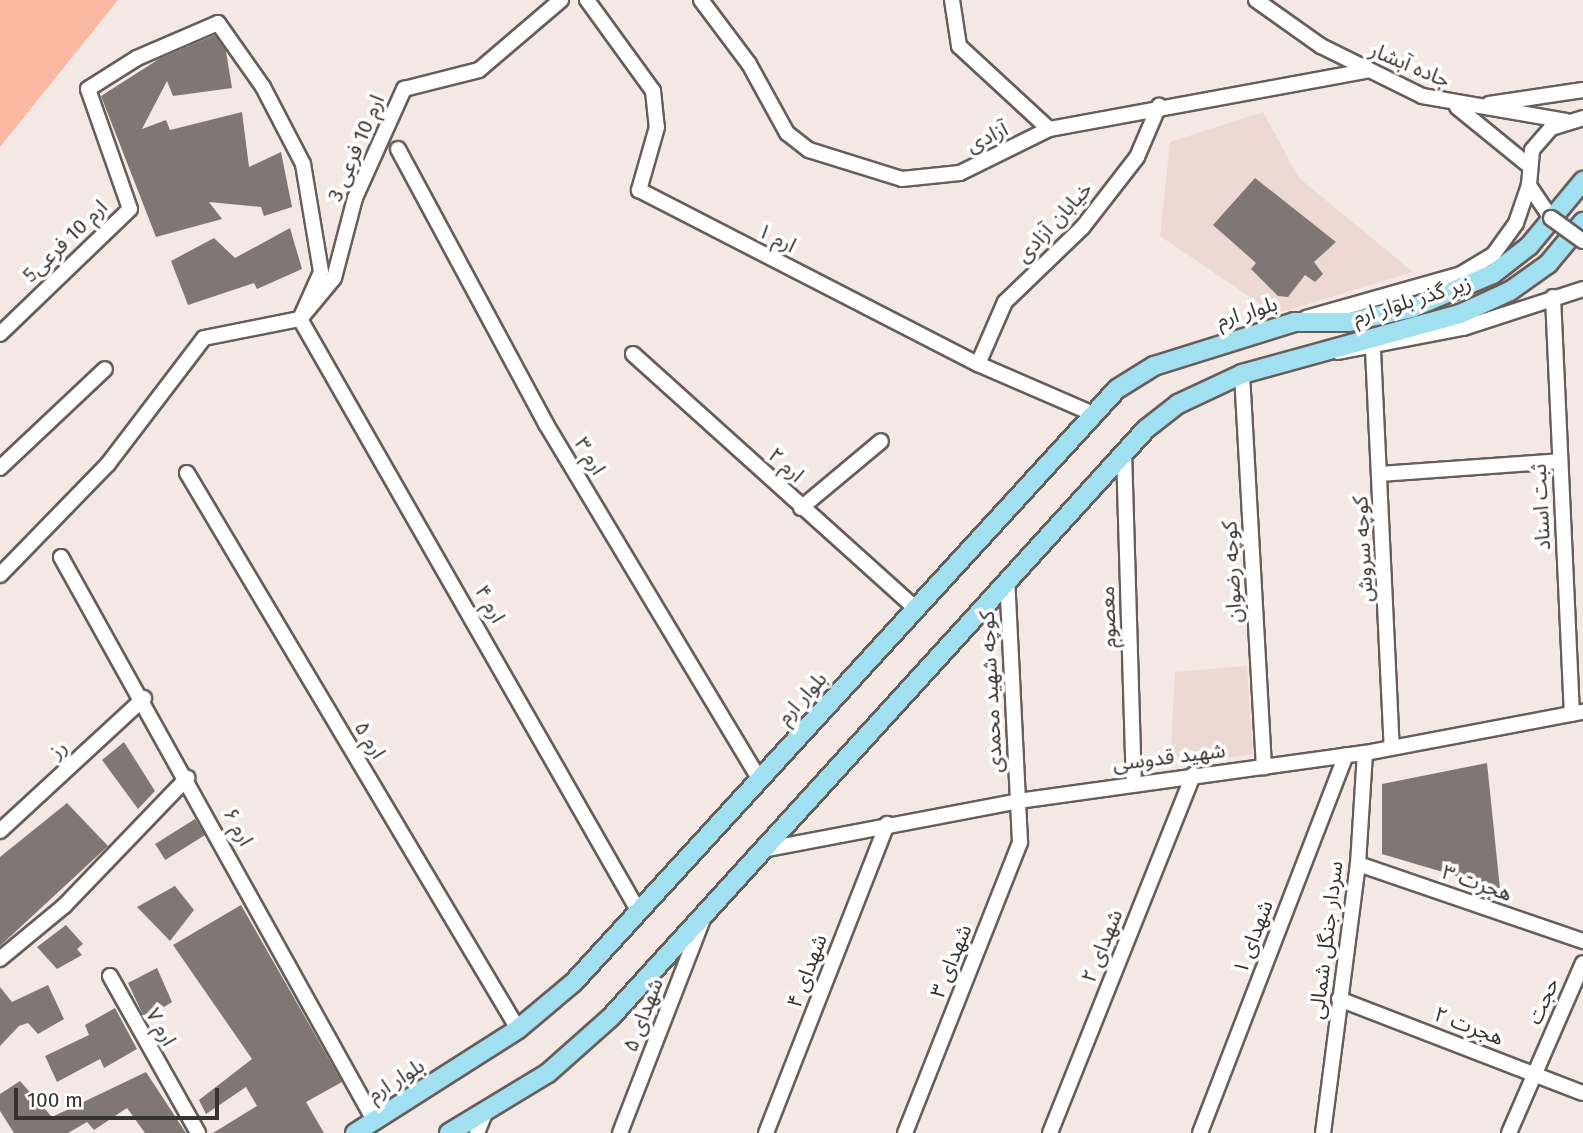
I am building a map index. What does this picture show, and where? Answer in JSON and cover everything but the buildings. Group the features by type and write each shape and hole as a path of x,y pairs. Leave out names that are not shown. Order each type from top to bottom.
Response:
{"main road":[{"name":"زیر گذر بلوار ارم","path":"1294,321 1349,322 1412,308 1493,274 1529,246 1579,187"},
{"name":"زیر گذر بلوار ارم","path":"1309,354 1460,314 1510,290 1548,264 1583,222"},
{"name":"بلوار ارم","path":"355,1133 518,1030 574,982 1090,413 1154,366 1294,321"},
{"path":"449,1133 485,1112 582,1046 1124,452 1178,404 1242,374 1309,354"}],"street":[{"name":"ارم ۱","path":"587,0 653,91 657,127 639,190 978,364 1090,413"},
{"name":"آزادی","path":"701,0 749,64 786,133 809,150 902,179 930,179 960,173 1049,129 1159,106 1366,71"},
{"path":"952,0 959,46 1049,129"},
{"name":"جاده آبشار","path":"1256,0 1366,71 1456,106 1574,119"},
{"name":"ارم 10 فرعی 3","path":"300,319 334,278 355,198 404,89 479,69 558,1"},
{"name":"ارم 10 فرعی5","path":"0,334 130,208 88,89 137,58 218,23 263,87 303,164 321,272 300,319"},
{"path":"1456,106 1583,90"},
{"name":"خیابان آزادی","path":"978,364 1005,302 1082,228 1137,157 1159,106"},
{"path":"1456,106 1527,164"},
{"path":"1294,321 1461,274 1493,255 1516,223 1529,185 1527,164 1541,136 1574,119 1583,107"},
{"name":"ارم ۳","path":"398,149 546,424 759,778"},
{"path":"1529,185 1551,218 1583,242"},
{"path":"1309,354 1373,351 1583,289"},
{"name":"ثبت اسناد","path":"1553,297 1560,461 1578,713"},
{"path":"0,575 108,464 204,338 300,319"},
{"name":"ارم ۴","path":"300,319 639,912"},
{"name":"کوچه سروش","path":"1373,351 1392,746"},
{"name":"ارم ۲","path":"633,354 913,606"},
{"path":"0,468 105,369"},
{"name":"کوچه رضوان","path":"1242,374 1264,767"},
{"path":"801,508 881,441"},
{"name":"معصوم","path":"1124,452 1134,782"},
{"path":"1380,474 1560,461"},
{"name":"ارم ۵","path":"187,473 518,1030"},
{"name":"ارم ۶","path":"61,557 144,698 374,1120"},
{"name":"کوچه شهید محمدی","path":"1007,580 1018,801"},
{"name":"رز","path":"0,831 144,698"},
{"name":"شهید قدوسی","path":"762,850 1018,801 1134,782 1346,755 1578,713"},
{"name":"سردار جنگل شمالی","path":"1323,1133 1358,864 1365,752"},
{"name":"شهدای ۱","path":"1200,1133 1346,755"},
{"name":"شهدای ۲","path":"1050,1133 1193,775"},
{"path":"0,959 64,906 187,778"},
{"name":"شهدای ۳","path":"905,1133 1020,842 1018,801"},
{"name":"شهدای ۴","path":"766,1133 887,824"},
{"name":"هجرت ۳","path":"1358,864 1583,941"},
{"name":"شهدای ۵","path":"620,1133 705,913"},
{"name":"حجت","path":"1509,1133 1583,963"},
{"name":"ارم ۷","path":"110,976 198,1133"},
{"name":"هجرت ۲","path":"1339,999 1583,1093"},
{"path":"477,1133 485,1112"}],"shaded area":[{"path":"0,0 118,0 0,147"},
{"path":"1263,112 1299,178 1413,272 1275,314 1160,236 1170,142"},
{"path":"1247,666 1253,754 1170,766 1175,672"}]}
